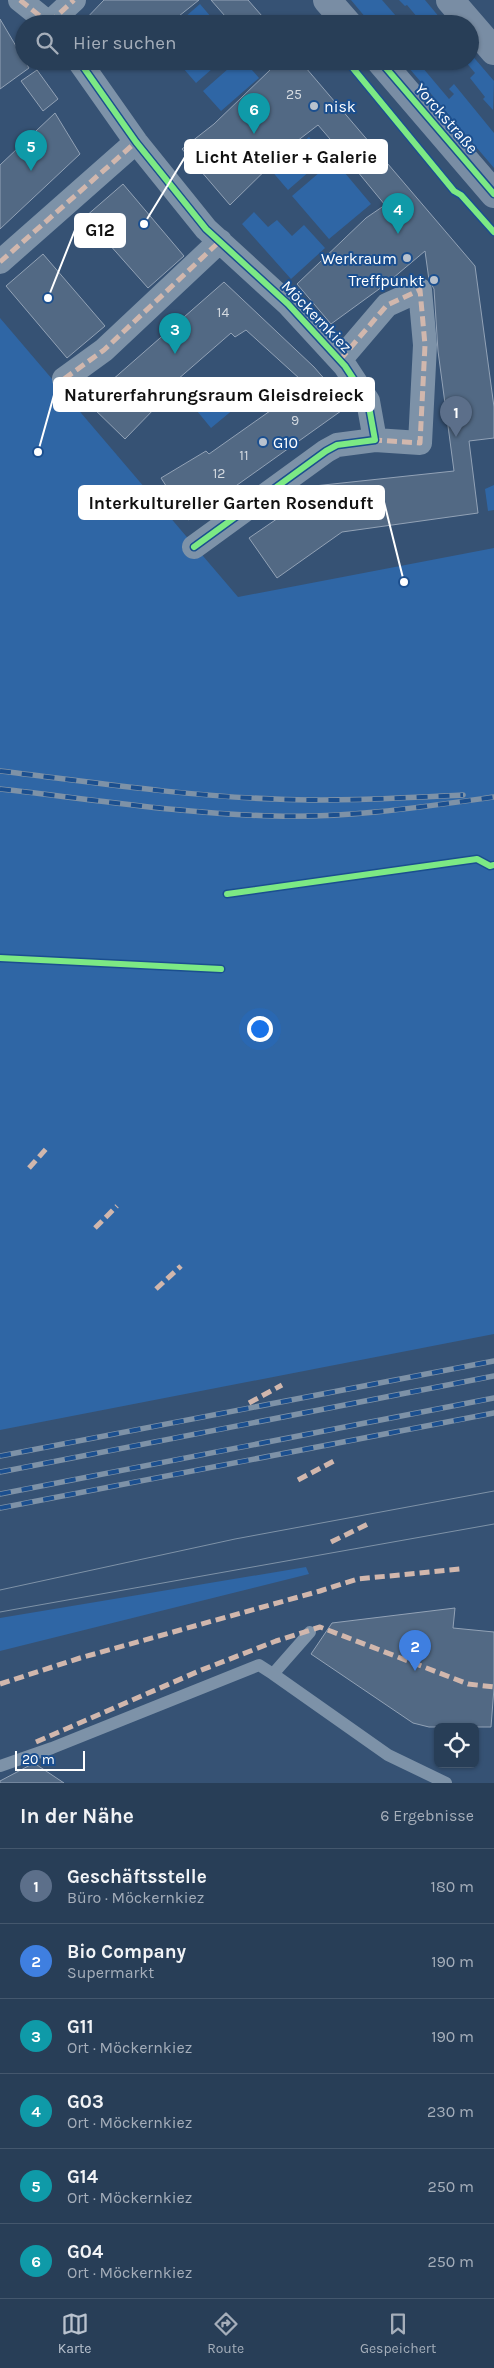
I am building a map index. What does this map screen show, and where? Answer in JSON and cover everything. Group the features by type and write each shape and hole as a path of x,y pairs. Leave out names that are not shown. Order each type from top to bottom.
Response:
{"main road":[{"path":"327,0 340,15"},
{"path":"450,0 466,15"},
{"path":"479,28 491,39"},
{"name":"Yorckstraße","path":"388,70 494,194"}],"street":[{"path":"20,0 40,15"},
{"path":"58,15 74,0"},
{"name":"Möckernkiez","path":"85,70 136,142 206,229 288,304 340,360 368,401 375,440"},
{"path":"0,262 136,142"},
{"path":"64,379 104,350 220,241"},
{"name":"Möckernkiez","path":"194,547 326,451 337,445 375,440 420,443 425,345 420,290 387,305 340,360"}],"lane":[{"path":"272,1674 310,1632"},
{"path":"0,1766 52,1748 259,1665 388,1755 446,1783"}],"shaded area":[{"path":"351,0 382,0 395,15 364,15"},
{"path":"399,0 425,0 438,15 415,15 407,5 405,6"},
{"path":"200,4 209,15 187,15"},
{"path":"479,64 494,81 493,110 483,99 485,97 470,78 475,73 472,70 479,70"},
{"path":"185,70 211,70 196,83"},
{"path":"227,70 252,70 259,78 221,111 203,91"},
{"path":"411,70 425,70 449,99 454,94 449,89 454,84 494,133 494,168"},
{"path":"309,137 326,157 288,190 270,169"},
{"path":"334,160 371,204 329,239 292,196"},
{"path":"254,212 268,227 277,220 292,236 304,225 325,248 291,279 242,224"},
{"path":"0,318 238,597 494,548 494,1334 0,1430"},
{"path":"227,389 240,404 211,428 197,411"},
{"path":"494,485 494,510 488,511 485,489"},
{"path":"306,1567 309,1574 0,1651 0,1618"}],"building":[{"path":"104,0 199,0 180,15 90,15"},
{"path":"211,0 248,0 261,15 224,15"},
{"path":"0,19 15,44 15,70 26,70 0,89"},
{"path":"37,70 58,99 43,111 21,81"},
{"path":"270,70 308,70 475,266 494,407 494,438 469,441 478,513 342,532 277,578 249,538 284,514 281,510 314,486 454,471 438,351 434,289 429,280 425,251 386,284 331,324 297,284 366,218 385,205 318,125 288,148 230,205 182,149 214,124"},
{"path":"55,113 80,154 0,229 0,165"},
{"path":"123,184 184,256 148,288 85,217"},
{"path":"43,254 105,326 67,358 6,286"},
{"path":"224,282 314,367 348,406 188,520 161,478 206,451 209,454 287,399 284,395 300,379 246,330 235,337 231,333 154,400 158,405 125,439 87,402"},
{"path":"455,1608 453,1628 494,1632 494,1688 491,1727 479,1727 479,1723 434,1723 434,1727 429,1727 413,1723 311,1654 332,1623"},
{"path":"34,1763 64,1783 0,1783 0,1781"}],"tram line":[{"path":"0,1590 235,1539 494,1491"},
{"path":"0,1612 494,1524"}],"railway":[{"path":"0,771 206,795 298,800 463,795"},
{"path":"0,789 172,809 275,816 358,814 494,797"},
{"path":"0,1456 494,1361"},
{"path":"0,1472 494,1376"},
{"path":"0,1494 494,1398"},
{"path":"0,1508 494,1413"}],"marked path":[{"path":"20,0 39,15"},
{"path":"58,15 74,0"},
{"path":"0,262 136,142"},
{"path":"64,379 104,350 220,241"},
{"path":"340,360 387,305 420,290 425,345 420,443 375,440"},
{"path":"29,1168 46,1149"},
{"path":"95,1228 117,1206"},
{"path":"156,1289 181,1266"},
{"path":"249,1403 282,1385"},
{"path":"298,1480 334,1461"},
{"path":"331,1542 368,1524"},
{"path":"0,1684 80,1658 358,1579 460,1569"},
{"path":"36,1742 199,1671 276,1641 320,1627 468,1684 494,1687"}],"cycle path":[{"path":"85,70 136,142 206,229 288,304 345,366 368,401 375,440 337,445 326,451 194,547"},
{"path":"354,70 454,191 461,195 494,232"},
{"path":"388,70 494,194"},
{"path":"227,894 477,859 490,866 494,865"},
{"path":"0,958 221,969"}],"place":[{"name":"nisk","path":"314,106"},
{"name":"G04","path":"254,134"},
{"name":"G14","path":"31,171"},
{"name":"Licht Atelier + Galerie","path":"144,224"},
{"name":"G03","path":"398,234"},
{"name":"Werkraum","path":"407,258"},
{"name":"Treffpunkt","path":"434,280"},
{"name":"G12","path":"48,298"},
{"name":"G11","path":"175,354"},
{"name":"Geschäftsstelle","path":"456,437"},
{"name":"G10","path":"263,442"},
{"name":"Naturerfahrungsraum Gleisdreieck","path":"38,452"},
{"name":"Interkultureller Garten Rosenduft","path":"404,582"},
{"name":"Bio Company","path":"415,1671"}]}
